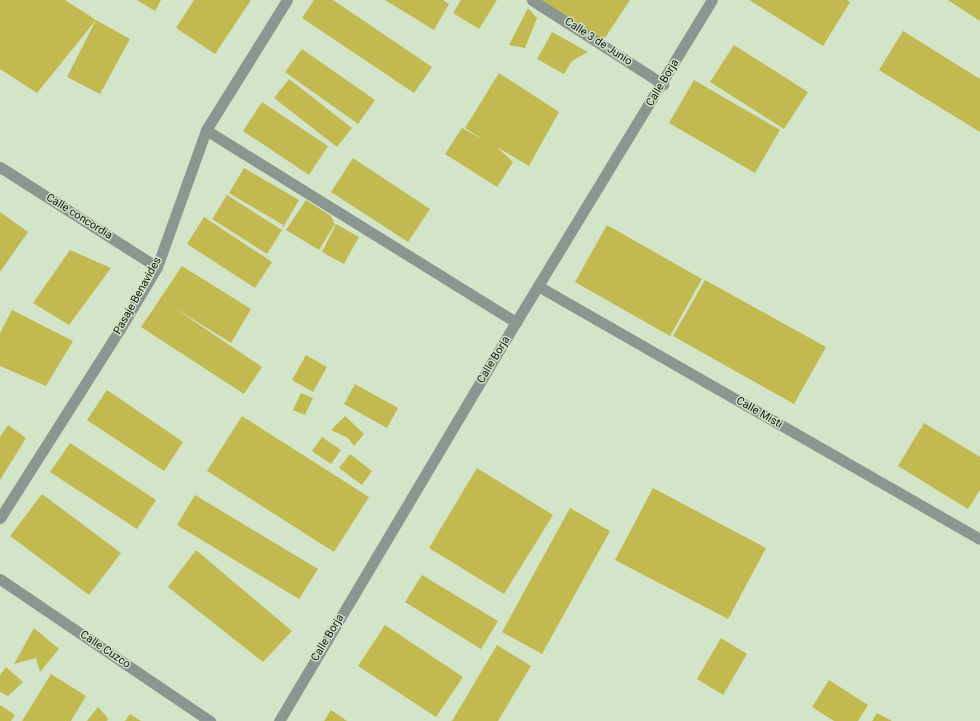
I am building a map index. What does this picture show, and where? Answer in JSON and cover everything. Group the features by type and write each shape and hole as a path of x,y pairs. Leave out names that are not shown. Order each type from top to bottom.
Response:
{"street":[{"name":"Pasaje Benavides","path":"0,518 120,329 157,267 206,130 287,0"},
{"name":"Calle 3 de Junio","path":"532,0 663,84"},
{"name":"Calle Borja","path":"279,721 516,322 663,84 712,0"},
{"path":"206,130 516,322"},
{"name":"Calle concordia","path":"0,167 157,267"},
{"name":"Calle Misti","path":"538,286 980,539"},
{"name":"Calle Cuzco","path":"0,579 210,721"}],"building":[{"path":"0,0 65,0 96,20 37,93 0,69"},
{"path":"137,0 161,0 155,11"},
{"path":"194,0 251,0 215,54 176,28"},
{"path":"314,0 333,0 432,67 414,93 302,18"},
{"path":"385,0 443,0 449,4 434,30"},
{"path":"461,0 497,0 479,29 453,13"},
{"path":"538,0 630,0 601,44"},
{"path":"749,0 847,0 850,2 823,46"},
{"path":"948,0 980,0 980,21"},
{"path":"528,8 537,18 525,48 509,45"},
{"path":"96,20 130,39 100,94 67,77"},
{"path":"903,31 980,79 980,132 879,70"},
{"path":"552,32 588,52 572,61 564,74 537,59"},
{"path":"734,45 808,92 784,129 710,82"},
{"path":"302,49 375,100 358,124 285,72"},
{"path":"499,73 559,112 529,166 497,147 513,162 497,187 445,154 462,128 484,140 465,128"},
{"path":"289,79 352,128 337,147 274,98"},
{"path":"694,80 780,130 755,173 669,123"},
{"path":"262,102 328,146 309,175 243,131"},
{"path":"353,158 430,209 408,242 331,192"},
{"path":"244,168 299,200 282,229 283,225 229,193"},
{"path":"227,195 282,230 267,254 212,219"},
{"path":"306,200 331,216 335,224 319,250 286,230"},
{"path":"0,212 28,232 0,272"},
{"path":"204,217 272,262 255,288 187,244"},
{"path":"336,224 359,237 344,264 322,252"},
{"path":"607,225 702,279 670,336 575,282"},
{"path":"70,250 111,268 69,325 33,303"},
{"path":"182,266 251,309 231,343 173,307 262,367 244,394 141,327"},
{"path":"705,280 826,347 794,404 673,336"},
{"path":"12,310 73,341 46,386 0,366 0,333"},
{"path":"306,355 327,367 313,392 292,380"},
{"path":"355,384 398,408 387,428 344,404"},
{"path":"107,390 183,442 164,471 87,420"},
{"path":"301,393 313,398 305,415 293,410"},
{"path":"242,416 369,497 334,552 207,471"},
{"path":"345,416 364,434 354,446 348,438 331,430"},
{"path":"924,423 980,457 980,490 968,509 898,466"},
{"path":"8,425 26,438 0,480 0,437"},
{"path":"322,437 341,450 331,464 312,451"},
{"path":"70,443 156,500 137,529 50,472"},
{"path":"350,454 372,471 362,485 339,468"},
{"path":"477,468 553,515 504,594 429,548"},
{"path":"653,488 766,548 728,619 615,560"},
{"path":"42,494 121,553 89,595 10,536"},
{"path":"195,495 318,569 299,599 177,525"},
{"path":"570,508 610,531 542,654 502,632"},
{"path":"196,550 292,631 263,662 168,587"},
{"path":"422,575 498,621 481,649 405,602"},
{"path":"385,625 463,677 436,717 358,666"},
{"path":"34,628 59,649 40,672 36,658 14,664"},
{"path":"721,638 747,654 723,695 697,679"},
{"path":"497,645 531,666 498,721 452,721"},
{"path":"6,667 23,682 8,696 0,692 0,675"},
{"path":"51,674 86,696 71,721 22,721"},
{"path":"829,680 868,705 858,721 834,721 812,707"},
{"path":"0,705 15,715 11,721 0,721"},
{"path":"98,707 108,718 107,721 87,721"},
{"path":"331,710 347,721 324,721"},
{"path":"877,713 892,721 872,721"},
{"path":"130,714 141,721 125,721"}]}
